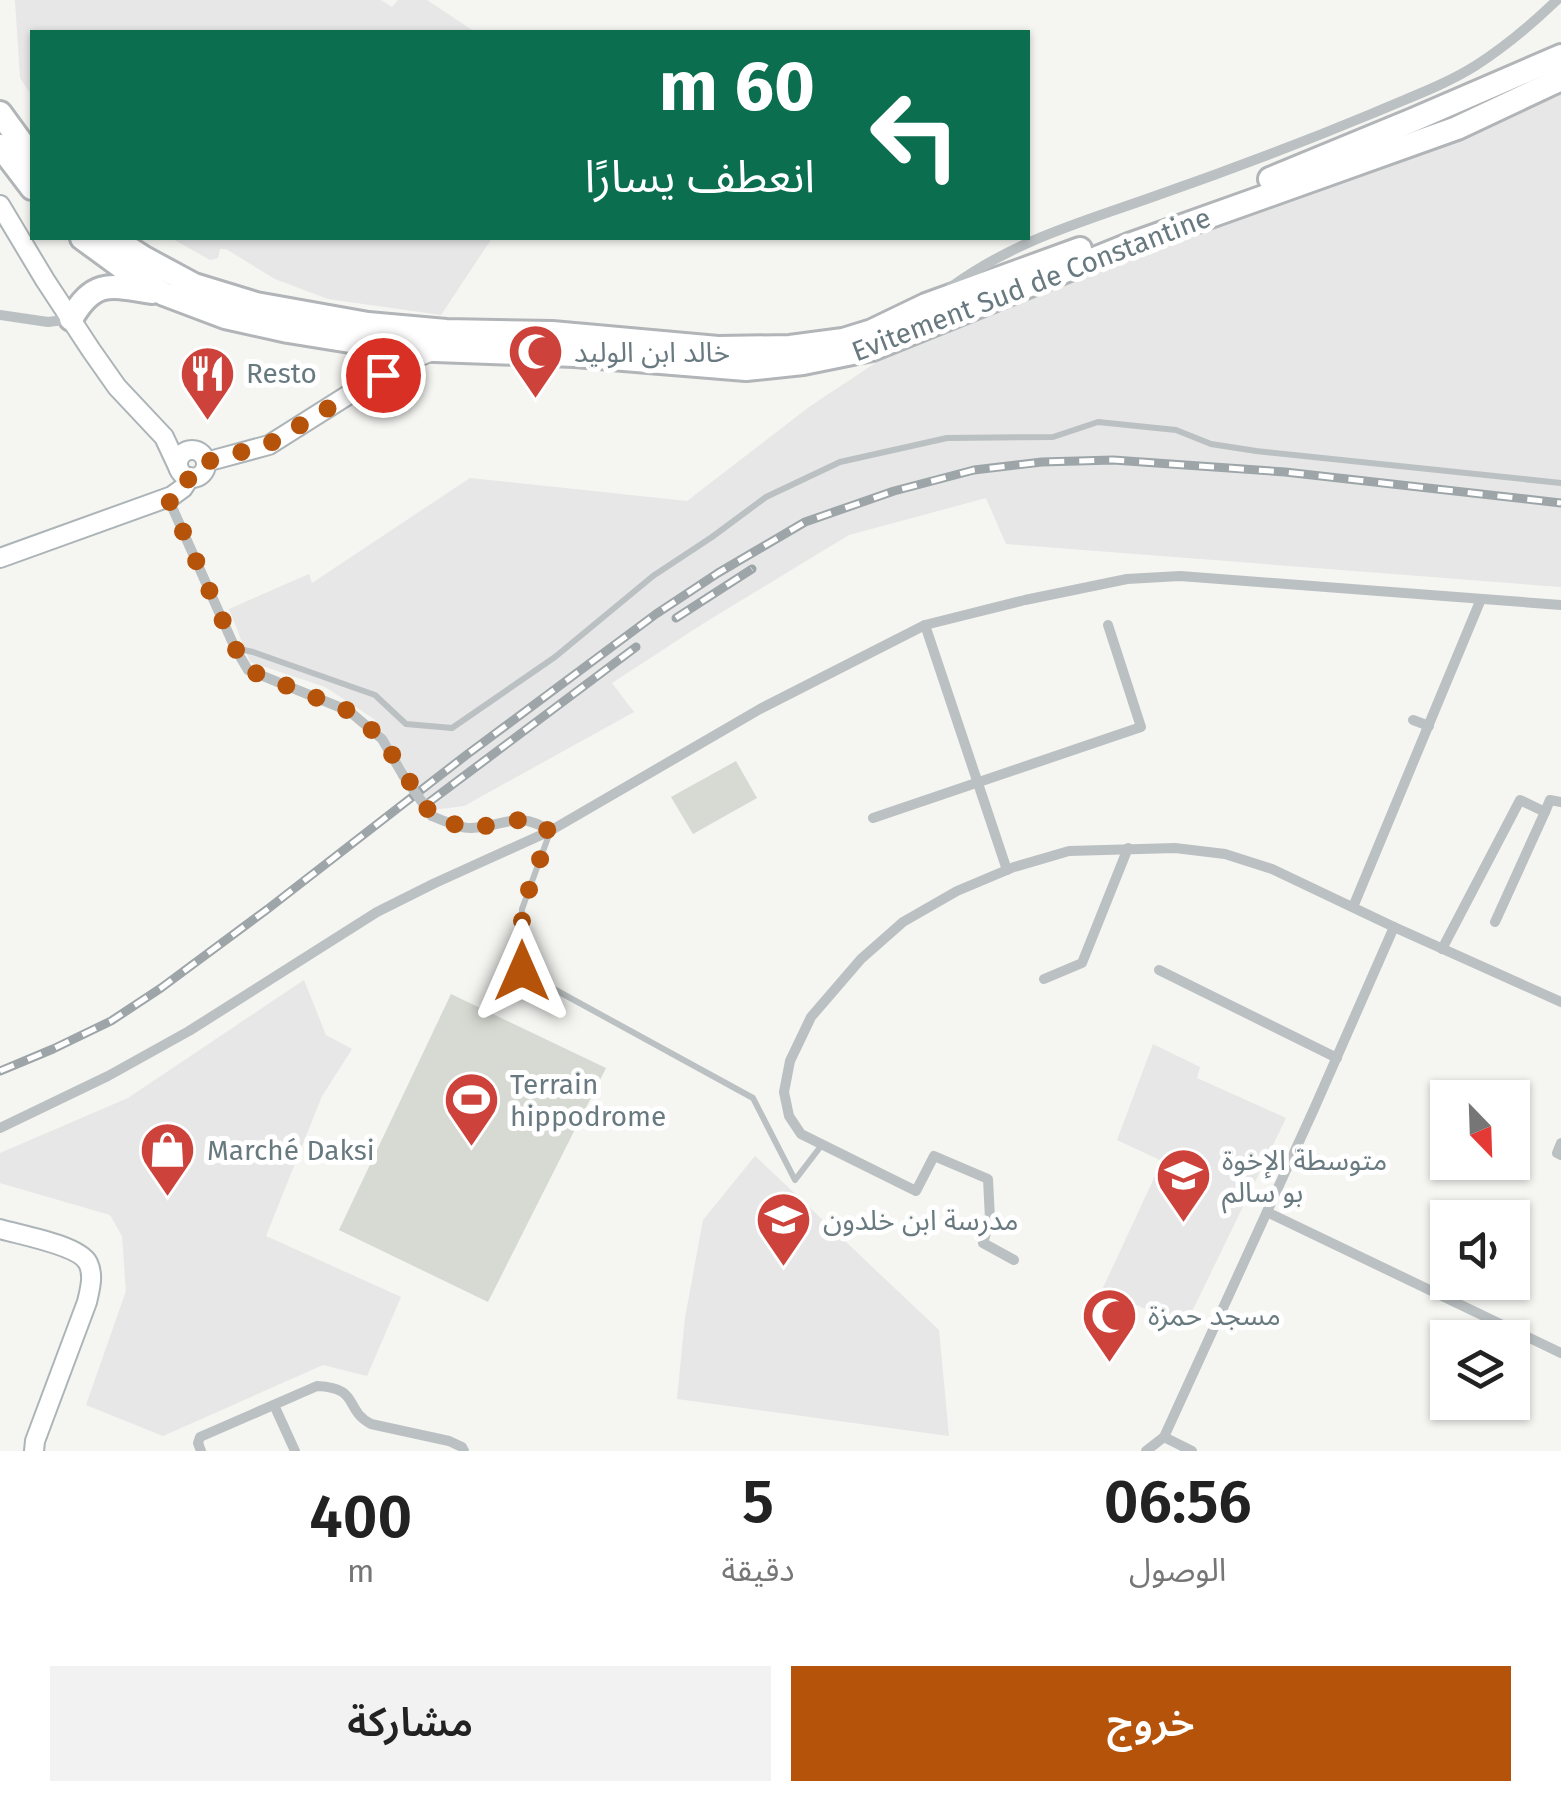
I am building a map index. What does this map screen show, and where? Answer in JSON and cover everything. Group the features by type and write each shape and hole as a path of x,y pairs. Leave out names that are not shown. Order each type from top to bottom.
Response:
{"highway":[{"name":"Evitement Sud de Constantine","path":"116,240 194,285 256,304 368,324 552,333 718,348 790,347 843,340 872,331 926,305 1256,185 1561,56"},
{"name":"Evitement Sud de Constantine","path":"85,240 164,294 225,316 288,331 435,350 575,355 746,368 803,363 890,342 1129,245 1456,128 1561,79"},
{"path":"0,114 30,155"},
{"path":"0,146 30,185"},
{"path":"70,319 90,292 108,287 164,294"}],"main road":[{"path":"0,205 116,387 164,437 185,473 180,491 168,498 0,558"},
{"path":"164,437 200,456 269,444 364,385 435,350"},
{"path":"185,473 200,475 204,470 200,456"},
{"path":"0,1229 71,1250 84,1257 90,1267 87,1302 34,1451"}],"street":[{"path":"926,305 1016,246 1300,144 1470,69 1516,38 1558,0"},
{"path":"0,315 48,322 70,319"},
{"path":"168,498 248,670 349,711 382,739 432,816 468,829 535,821 550,832"},
{"path":"0,1128 108,1076 189,1031 377,912 550,832 760,709 925,626 1128,579 1180,576 1561,605"},
{"path":"1353,907 1481,599"},
{"path":"873,818 1141,727 1108,625"},
{"path":"925,626 1007,870"},
{"path":"1413,720 1429,726"},
{"path":"1442,949 1520,800 1545,812"},
{"path":"1495,922 1550,800 1561,802"},
{"path":"1044,979 1082,963 1128,848"},
{"path":"1014,1260 983,1244 990,1219 988,1179 934,1156 916,1191 801,1134 789,1116 784,1092 790,1061 811,1017 861,959 903,922 957,891 1069,851 1175,848 1225,854 1272,869 1561,1002"},
{"path":"1146,1451 1164,1437 1394,928"},
{"path":"1159,970 1337,1058"},
{"path":"1561,1143 1557,1153 1561,1155"},
{"path":"1267,1212 1561,1353"},
{"path":"201,1451 200,1436 316,1386 344,1391 363,1420 372,1424 449,1441 464,1451"},
{"path":"274,1404 295,1451"},
{"path":"1164,1437 1192,1451"}],"lane":[{"path":"235,648 375,695 406,724 452,728 555,657 653,576 766,497 840,462 947,438 1053,436 1098,422 1176,430 1212,444 1256,451 1561,483"},
{"path":"550,832 522,909 522,971 752,1098 795,1180 822,1146"}],"shaded area":[{"path":"15,0 381,0 392,7 398,0 427,0 472,30 30,30 30,93 20,78"},
{"path":"1561,93 1561,587 1006,544 986,498 849,535 612,683 634,712 464,806 432,810 374,719 325,687 250,662 229,609 309,574 312,583 470,478 687,501 809,407 948,319 1368,168"},
{"path":"175,240 491,240 441,315 328,299 275,279 226,249 220,249 218,258 210,260"},
{"path":"736,761 757,798 693,834 671,797"},
{"name":"Marché Daksi","path":"304,980 326,1035 352,1049 322,1096 266,1236 401,1297 367,1376 323,1365 163,1436 86,1405 126,1291 122,1236 110,1215 0,1183 0,1153 128,1098"},
{"name":"Terrain hippodrome","path":"451,994 606,1068 488,1302 339,1230"},
{"name":"متوسطة الإخوة بو سالم","path":"1153,1044 1200,1067 1197,1078 1286,1118 1185,1326 1102,1290 1162,1161 1117,1140"},
{"name":"مدرسة ابن خلدون","path":"755,1156 939,1330 949,1436 677,1399 685,1318 703,1220"}],"railway":[{"path":"0,1071 111,1021 161,988 656,614 805,522 894,491 974,470 1042,462 1113,460 1285,472 1561,503"},
{"path":"676,618 752,569"},
{"path":"428,803 636,647"}],"place":[{"name":"خالد ابن الوليد","path":"535,401"},
{"name":"Resto","path":"207,422"},
{"name":"Terrain hippodrome","path":"471,1149"},
{"name":"Marché Daksi","path":"168,1199"},
{"name":"متوسطة الإخوة بو سالم","path":"1183,1225"},
{"name":"مدرسة ابن خلدون","path":"784,1269"},
{"name":"مسجد حمزة","path":"1109,1364"}],"route":[{"path":"383,375 280,439 255,450 206,462 200,475 190,477 180,491 168,498 248,670 349,711 382,739 432,816 468,829 535,821 550,832 522,909 522,971"}]}
